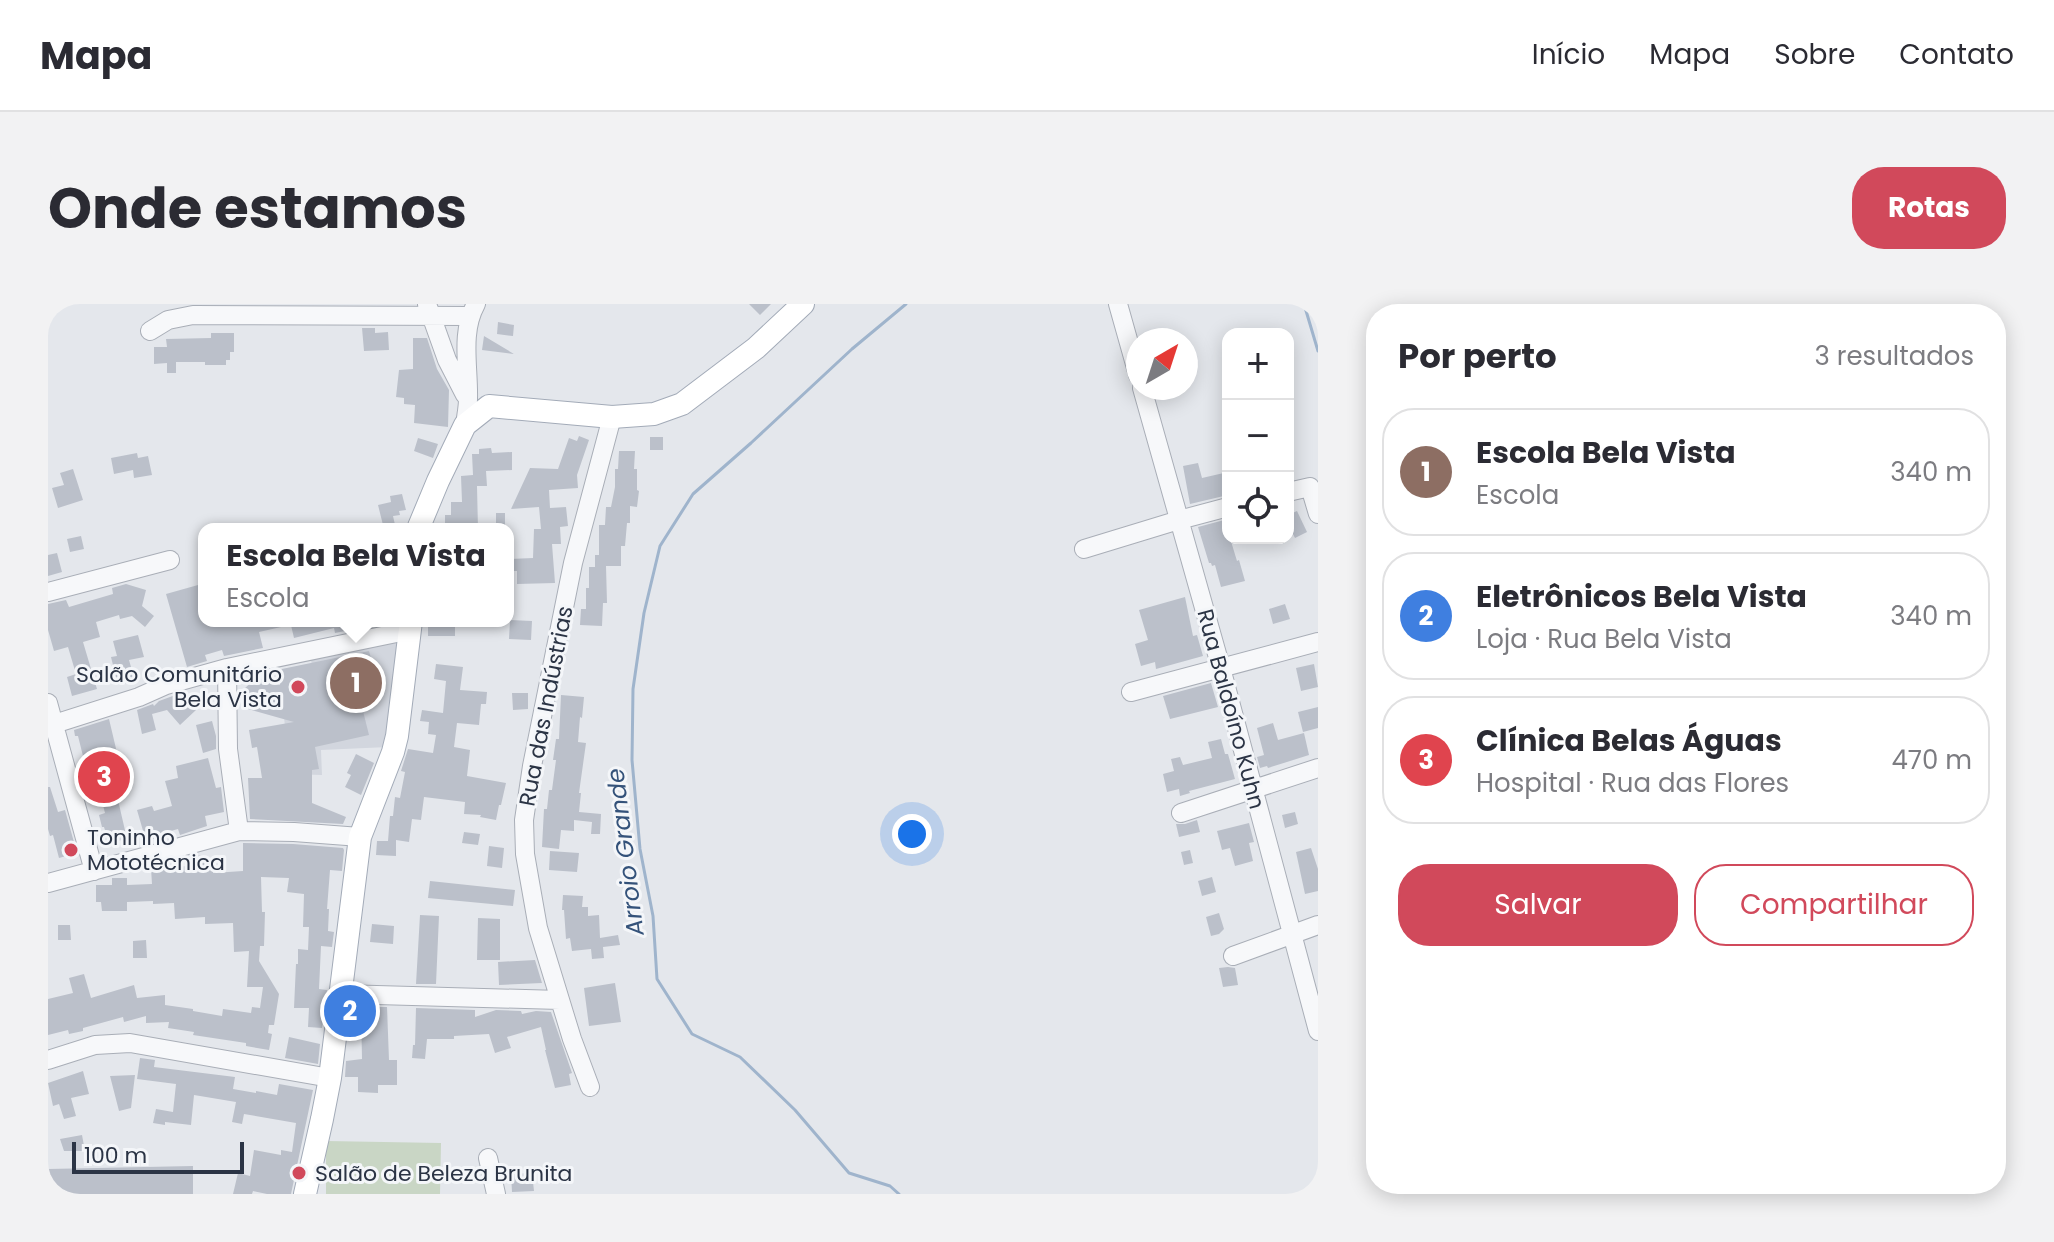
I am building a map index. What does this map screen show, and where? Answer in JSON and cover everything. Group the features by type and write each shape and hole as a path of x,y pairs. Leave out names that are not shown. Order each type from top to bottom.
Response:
{"main road":[{"path":"420,523 465,425 489,406 612,417 654,414 682,404 756,348 803,304"},
{"path":"305,1194 330,1078 360,837 393,752 411,627"}],"street":[{"path":"1118,304 1126,332"},
{"path":"429,310 447,360 468,401"},
{"path":"150,331 168,320 193,315 473,310 466,343 468,401 465,425"},
{"name":"Rua Baldoíno Kuhn","path":"1145,400 1318,1031"},
{"name":"Rua das Indústrias","path":"590,1087 538,928 525,854 524,820 573,563 612,417"},
{"path":"1294,491 1310,487 1318,514"},
{"path":"1084,549 1222,509"},
{"path":"48,592 170,560"},
{"path":"51,726 166,685 227,668 407,627"},
{"path":"1131,692 1318,642"},
{"path":"227,668 228,749 239,831"},
{"path":"48,703 51,726 94,871"},
{"path":"1181,813 1318,768"},
{"path":"48,883 239,831 360,837"},
{"path":"1233,956 1318,925"},
{"path":"341,994 560,1000"},
{"path":"48,1060 95,1045 130,1043 330,1078"},
{"path":"488,1158 496,1194"}],"shaded area":[{"path":"401,641 388,747 321,750 322,775 290,774 284,717 321,710 310,655"}],"green space":[{"path":"326,1141 441,1143 440,1194 326,1194"}],"building":[{"path":"749,304 771,304 760,315"},
{"path":"498,322 514,325 513,336 497,334"},
{"path":"362,328 375,328 375,333 388,332 389,350 364,351"},
{"path":"211,333 234,333 234,352 230,352 226,365 176,362 176,373 167,373 167,363 154,364 154,347 167,347 166,339 211,338"},
{"path":"484,336 514,354 482,350"},
{"path":"413,338 427,338 437,369 449,390 448,427 414,423 415,405 404,404 404,398 396,397 399,370 413,369"},
{"path":"579,436 589,440 577,475 578,488 549,490 550,508 566,507 568,526 560,527 561,544 552,544 555,583 517,584 514,559 533,558 534,529 541,529 539,507 511,509 530,468 558,469 569,438 577,441"},
{"path":"650,437 663,437 663,450 650,450"},
{"path":"418,438 438,444 433,458 414,451"},
{"path":"491,448 492,453 512,452 512,470 486,471 487,486 477,486 478,523 445,523 445,515 451,515 451,502 462,502 461,476 473,475 472,454 479,454 479,449"},
{"path":"619,451 635,451 634,469 637,469 639,491 637,507 630,506 625,546 621,546 621,566 606,566 607,603 603,603 602,626 580,625 581,609 586,609 589,567 595,567 595,555 599,555 599,525 605,525 606,507 611,507"},
{"path":"137,453 138,458 148,456 152,475 134,478 133,470 114,474 111,458"},
{"path":"1198,463 1202,478 1222,473 1222,496 1190,504 1183,466"},
{"path":"73,469 83,500 58,508 52,488 64,485 60,473"},
{"path":"402,494 406,510 393,516 395,523 382,523 378,505 391,502 390,496"},
{"path":"1297,511 1307,532 1295,538 1294,536 1294,512"},
{"path":"496,513 505,513 505,523 496,523"},
{"path":"1222,521 1222,544 1232,544 1245,581 1221,587 1215,565 1209,563 1198,527"},
{"path":"81,536 84,549 70,552 67,539"},
{"path":"57,553 62,572 48,576 48,555"},
{"path":"126,584 146,590 142,606 154,616 145,627 132,616 120,619 119,615 96,622 100,637 83,642 97,689 72,696 67,677 76,674 68,647 54,651 48,630 48,604 66,600 69,607 113,594 112,588"},
{"path":"198,585 198,627 281,627 259,632 263,648 224,656 222,650 205,655 207,661 187,667 166,594"},
{"path":"1185,597 1193,636 1197,635 1203,656 1156,669 1155,662 1141,666 1135,644 1148,640 1139,610"},
{"path":"1285,604 1290,619 1273,624 1269,609"},
{"path":"514,620 532,621 531,640 509,639 510,627 514,627"},
{"path":"291,627 365,627 335,633 334,628 294,638"},
{"path":"428,627 455,627 455,636 428,636"},
{"path":"138,635 144,657 129,660 135,681 118,685 111,657 117,656 113,641"},
{"path":"369,651 372,662 359,665 361,676 340,680 345,702 360,699 369,735 315,747 319,769 312,770 312,803 346,817 343,824 250,819 248,778 262,778 257,747 252,748 249,730 294,722 248,709 244,689 257,677 280,685 277,670"},
{"path":"436,664 463,667 460,690 487,692 486,704 481,704 479,725 457,723 454,747 470,750 467,776 506,783 501,805 496,820 464,814 465,802 424,797 421,820 412,819 409,842 396,840 396,856 376,855 377,841 388,841 390,816 393,816 395,797 400,798 405,772 401,771 408,749 433,753 436,735 428,734 429,722 420,721 422,710 443,713 446,681 434,679"},
{"path":"1314,664 1318,687 1301,691 1296,668"},
{"path":"1211,683 1218,707 1170,719 1163,696"},
{"path":"181,693 196,710 180,725 167,710 152,714 156,730 142,734 137,710"},
{"path":"512,693 528,693 528,709 513,710"},
{"path":"561,695 584,697 578,742 586,743 579,812 601,814 600,834 591,834 592,822 574,820 574,831 561,830 559,849 542,847 544,809 547,809 549,790 552,790 556,760 553,760 556,739 559,739"},
{"path":"1318,707 1318,728 1303,732 1298,712"},
{"path":"109,719 118,757 122,756 126,770 112,774 127,839 109,843 99,815 105,813 95,759 91,754 83,756 74,730"},
{"path":"212,721 216,749 203,753 196,725"},
{"path":"1273,723 1278,740 1304,733 1309,755 1260,768 1257,757 1264,755 1257,728"},
{"path":"1221,739 1235,779 1180,796 1179,789 1167,792 1163,774 1174,771 1171,759 1180,757 1183,765 1212,758 1208,742"},
{"path":"356,754 374,763 361,795 345,787 351,775 347,773"},
{"path":"208,758 216,788 221,787 224,812 205,816 207,826 180,835 178,829 146,841 137,810 152,806 154,811 172,806 165,781 178,778 176,766"},
{"path":"48,787 58,812 65,810 77,853 59,858 53,835 50,836 48,829"},
{"path":"1295,812 1298,824 1285,828 1282,815"},
{"path":"1197,820 1200,832 1179,837 1176,824"},
{"path":"1249,823 1254,842 1249,843 1253,861 1235,866 1230,848 1222,850 1217,831"},
{"path":"464,832 480,834 478,845 462,843"},
{"path":"243,843 293,844 344,850 342,871 330,870 328,931 334,932 332,947 321,946 319,989 327,990 322,1028 308,1027 309,1008 294,1008 298,949 308,950 309,927 303,927 304,894 287,892 289,878 261,877 262,912 265,912 264,946 260,946 259,961 279,994 274,1025 269,1025 268,1033 272,1034 269,1050 168,1028 169,1022 146,1023 146,1016 124,1022 123,1017 83,1028 83,1031 69,1034 68,1030 48,1035 48,999 73,993 69,978 84,974 91,998 134,985 137,998 165,995 165,1005 193,1011 222,1016 223,1009 251,1013 252,1007 260,1008 263,987 247,987 249,951 234,952 233,923 205,924 205,917 175,919 174,903 127,902 127,911 102,911 101,902 96,902 96,885 112,885 112,878 127,878 127,885 152,884 151,868 189,866 189,859 193,856 204,855 205,862 213,862 213,873 243,871"},
{"path":"489,846 504,848 502,868 487,866"},
{"path":"1311,848 1318,869 1318,891 1305,894 1296,852"},
{"path":"1190,850 1193,863 1184,865 1181,852"},
{"path":"550,851 579,853 577,872 549,870"},
{"path":"1212,877 1216,892 1202,896 1198,881"},
{"path":"430,881 515,890 513,906 428,898"},
{"path":"563,895 583,896 582,907 588,907 588,916 599,915 600,938 618,935 620,945 603,947 604,958 592,959 591,949 572,951 570,938 566,939"},
{"path":"1219,913 1224,929 1211,936 1206,917"},
{"path":"420,915 439,916 436,984 416,984"},
{"path":"478,918 500,919 500,960 477,960"},
{"path":"372,924 394,926 393,944 370,942"},
{"path":"58,925 70,925 71,940 58,940"},
{"path":"146,940 147,958 133,958 133,941"},
{"path":"535,960 542,983 499,985 498,962"},
{"path":"1219,968 1235,968 1238,985 1223,987"},
{"path":"615,983 621,1022 589,1026 584,988"},
{"path":"361,1007 387,1007 389,1060 397,1060 397,1085 378,1085 378,1093 358,1092 358,1077 345,1077 346,1061 362,1059"},
{"path":"416,1008 475,1010 475,1017 496,1010 521,1011 522,1014 551,1012 572,1073 569,1074 571,1085 555,1088 541,1027 507,1037 511,1048 495,1053 489,1034 427,1039 425,1059 412,1058"},
{"path":"289,1037 320,1044 318,1064 285,1058"},
{"path":"140,1058 155,1060 154,1067 235,1077 233,1089 277,1095 279,1084 313,1090 291,1194 253,1191 252,1194 233,1194 238,1173 250,1176 254,1150 281,1155 281,1150 292,1152 296,1123 244,1114 242,1124 232,1122 236,1102 194,1095 191,1125 153,1123 156,1109 173,1112 176,1084 137,1079"},
{"path":"83,1071 89,1094 71,1098 76,1116 64,1119 59,1104 53,1106 48,1083"},
{"path":"135,1075 131,1108 119,1111 110,1076"},
{"path":"82,1135 85,1151 64,1151 60,1139"},
{"path":"193,1166 193,1194 48,1194 48,1169"},
{"path":"532,1173 534,1191 512,1192 511,1174"}],"waterway":[{"name":"Arroio Grande","path":"899,1194 890,1186 849,1173 795,1110 740,1057 692,1034 657,979 653,916 640,849 632,760 633,689 644,613 660,546 693,494 906,304"},
{"name":"Arroio Grande","path":"1304,304 1318,351"}],"place":[{"name":"Escola Bela Vista","path":"356,683"},
{"name":"Salão Comunitário Bela Vista","path":"298,687"},
{"name":"Clínica Belas Águas","path":"104,777"},
{"name":"Toninho Mototécnica","path":"71,850"},
{"name":"Eletrônicos Bela Vista","path":"350,1011"},
{"name":"Salão de Beleza Brunita","path":"299,1173"}]}
